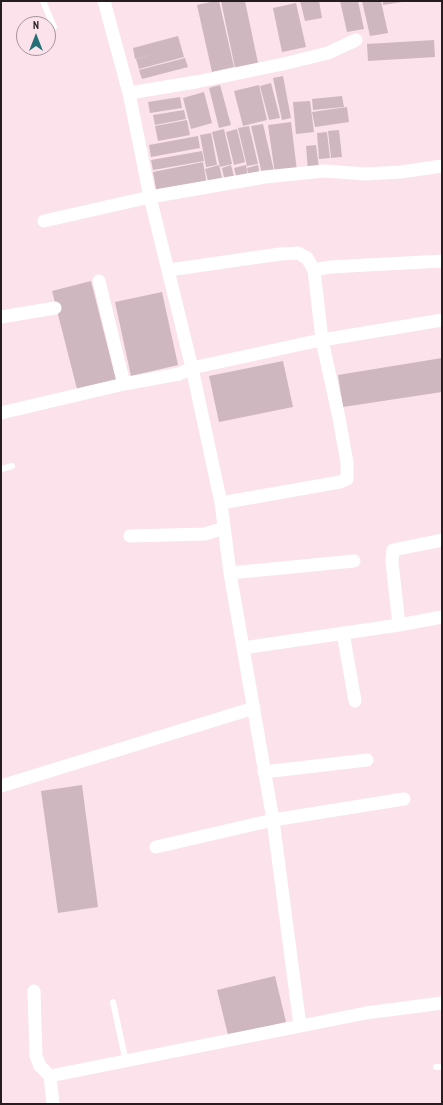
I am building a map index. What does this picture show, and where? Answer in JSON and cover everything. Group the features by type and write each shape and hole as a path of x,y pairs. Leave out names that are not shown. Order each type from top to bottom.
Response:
{"street":[{"path":"104,1 128,93 150,197 192,368 221,503 230,573 273,820 300,1026"},
{"path":"128,93 196,82 283,64 328,53 356,40"},
{"path":"44,220 150,197 265,177 324,171 366,174 401,172 442,166"},
{"path":"169,270 280,254 298,253 307,258 314,270 322,340 339,418 347,463 347,479 340,482 221,503"},
{"path":"314,270 330,266 442,261"},
{"path":"99,281 124,384"},
{"path":"1,317 55,308"},
{"path":"1,413 124,384 179,374 192,368 322,340 442,320"},
{"path":"130,536 204,534 224,528"},
{"path":"399,626 392,562 394,550 442,540"},
{"path":"230,573 354,561"},
{"path":"243,648 399,626 442,617"},
{"path":"343,633 355,702"},
{"path":"1,786 254,708"},
{"path":"264,772 367,760"},
{"path":"156,847 273,820 404,799"},
{"path":"34,991 36,1056 40,1066 50,1076 48,1104"},
{"path":"50,1076 366,1013 442,1003"}],"lane":[{"path":"42,1 49,16"},
{"path":"1,469 12,466"},
{"path":"113,1002 126,1062"}],"building":[{"path":"219,1 234,67 212,72 197,5"},
{"path":"221,1 245,1 258,63 235,68"},
{"path":"300,1 319,1 322,18 305,21"},
{"path":"340,1 358,1 364,29 347,32"},
{"path":"362,1 381,1 388,33 370,36"},
{"path":"383,1 402,1 402,2 383,5"},
{"path":"296,3 306,47 282,52 273,8"},
{"path":"178,36 184,57 139,69 136,59 162,52 135,59 133,48"},
{"path":"434,40 435,57 368,61 367,44"},
{"path":"185,58 188,67 142,79 139,70"},
{"path":"283,76 291,118 282,120 273,78"},
{"path":"271,83 280,118 269,120 260,86"},
{"path":"220,85 231,125 219,128 209,88"},
{"path":"259,85 267,120 243,126 234,91"},
{"path":"204,92 212,123 191,129 183,98"},
{"path":"342,96 344,107 313,110 312,99"},
{"path":"180,97 182,108 150,113 148,102"},
{"path":"310,101 314,132 296,134 293,102"},
{"path":"347,107 349,122 315,127 312,112"},
{"path":"184,110 186,119 155,125 153,115"},
{"path":"187,120 190,135 158,141 155,126"},
{"path":"291,122 297,171 275,174 268,125"},
{"path":"263,124 274,171 262,174 251,126"},
{"path":"249,126 258,164 247,166 238,128"},
{"path":"224,129 232,164 220,167 212,132"},
{"path":"237,129 245,162 234,165 226,132"},
{"path":"339,130 342,157 331,158 328,131"},
{"path":"327,132 330,158 319,159 317,133"},
{"path":"211,133 217,165 206,167 200,135"},
{"path":"198,136 200,148 151,157 149,145"},
{"path":"316,145 319,168 308,170 306,146"},
{"path":"202,151 204,161 153,170 151,160"},
{"path":"203,162 207,185 157,194 153,172"},
{"path":"219,165 223,182 209,185 205,169"},
{"path":"231,165 235,180 225,182 222,168"},
{"path":"246,165 248,177 237,180 234,168"},
{"path":"258,165 260,175 249,178 247,168"},
{"path":"91,281 116,380 77,389 52,291"},
{"path":"162,292 178,365 131,376 115,302"},
{"path":"442,358 442,392 343,407 338,375"},
{"path":"283,361 293,407 219,422 209,376"},
{"path":"82,785 98,907 58,913 41,791"},
{"path":"275,976 286,1022 228,1035 217,990"}]}
